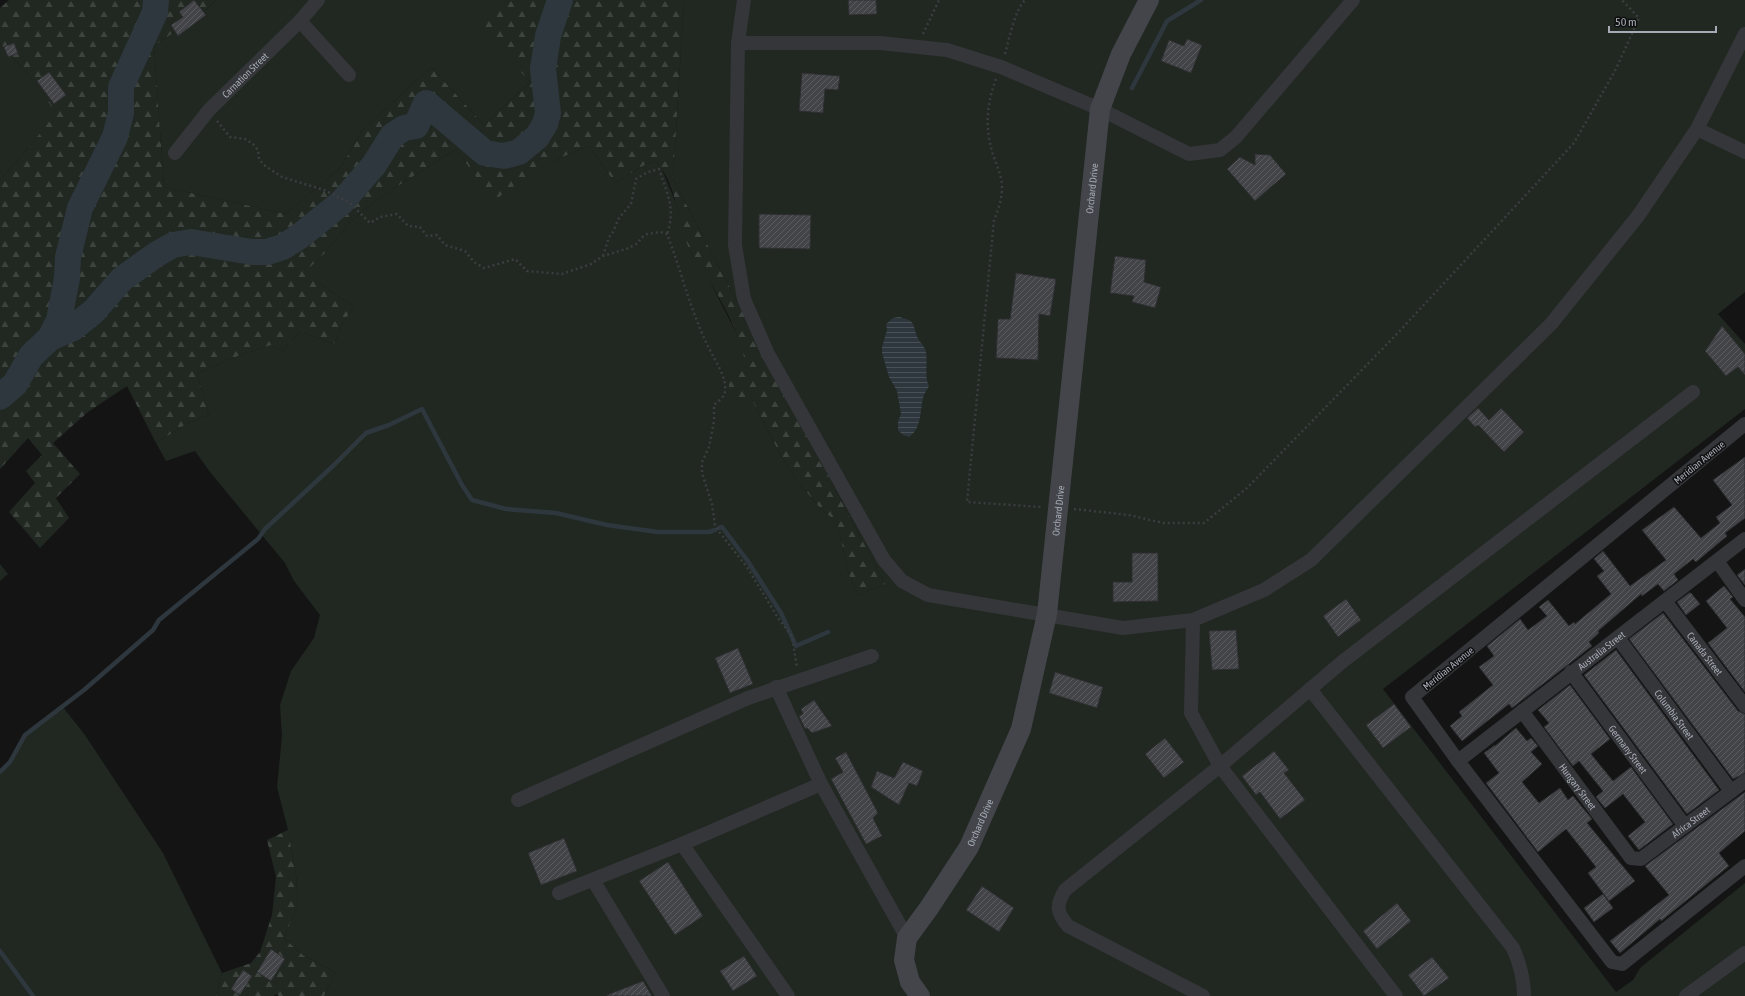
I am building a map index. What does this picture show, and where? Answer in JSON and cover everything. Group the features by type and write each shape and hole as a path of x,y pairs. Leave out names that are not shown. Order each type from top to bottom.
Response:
{"street":[{"name":"Carnation Street","path":"175,153 209,110 300,21 318,0"},
{"path":"744,0 738,43 735,245 744,299 768,354 884,560 902,581 928,594 1123,628 1193,620 1264,590 1310,560 1551,324 1638,216 1697,129 1745,34"},
{"name":"Orchard Drive","path":"920,996 910,982 904,960 907,938 929,908 969,847 1021,729 1047,614 1100,109 1121,54 1149,0"},
{"path":"738,43 880,43 947,50 1001,67 1100,109 1189,154 1220,150 1236,137 1353,0"},
{"path":"300,21 349,75"},
{"path":"1697,129 1745,152"},
{"path":"1203,996 1068,926 1060,918 1058,909 1060,899 1065,890 1220,766 1348,657 1693,392"},
{"name":"Meridian Avenue","path":"1745,424 1412,697 1458,761 1612,962 1622,964 1745,866"},
{"name":"Australia Street","path":"1458,761 1571,672 1618,638 1745,539"},
{"path":"1717,561 1745,600"},
{"name":"Canada Street","path":"1665,601 1745,706"},
{"path":"1193,620 1191,713 1220,766 1396,996"},
{"name":"Columbia Street","path":"1618,638 1731,791"},
{"path":"518,800 748,698 872,656"},
{"name":"Germany Street","path":"1571,672 1685,826"},
{"path":"776,688 821,784 907,938"},
{"path":"1310,689 1513,948 1520,965 1524,985 1524,996"},
{"name":"Hungary Street","path":"1522,711 1631,858 1635,859"},
{"name":"Africa Street","path":"1635,859 1641,859 1745,782"},
{"path":"559,893 682,844 821,784"},
{"path":"682,844 788,996"},
{"path":"593,880 663,996"},
{"path":"1686,996 1745,953"}],"path":[{"path":"917,47 939,0"},
{"path":"1025,0 1022,3 989,98 987,119 993,153 1000,172 1002,187 1001,202 994,220 967,502 1058,508 1129,515 1163,523 1204,523 1247,488 1394,337 1574,143 1616,69 1639,18 1622,0"},
{"path":"209,110 230,137 245,139 253,144 258,150 259,159 264,165 282,177 324,190 349,202 370,223 380,216 397,214 408,226 420,227 427,236 437,235 445,245 465,251 474,262 484,268 515,260 526,271 562,274 591,264 603,256 629,248 638,243 641,238 647,234 660,232 668,234"},
{"path":"603,256 609,236 612,234 619,218 631,204 636,179 648,172 659,169 670,204 672,221 668,234 697,320 708,347 722,374 726,390 724,396 714,404 714,421 709,447 702,462 702,473 712,504 715,525 747,567 778,618 792,636 798,681"}],"green space":[{"path":"9,0 216,0 204,12 154,46 164,187 286,214 341,167 362,131 431,67 484,125 530,82 479,26 508,0 684,0 673,179 885,584 858,595 849,575 837,522 821,509 797,481 781,456 751,398 729,398 729,376 745,369 742,347 732,322 719,297 690,251 672,191 662,169 655,161 646,164 615,183 589,146 551,163 493,201 456,149 382,196 347,225 328,250 307,270 323,286 354,307 344,321 334,344 300,331 283,351 271,345 229,359 197,374 209,415 188,423 156,443 127,386 88,412 53,443 80,474 56,498 69,518 40,548 9,512 35,483 26,471 42,455 28,438 0,469 0,180 30,146 56,113 32,79 0,43 0,8"},
{"path":"216,0 508,0 480,26 530,82 484,125 431,67 362,131 341,167 286,214 164,187 154,46 204,12"},
{"path":"684,0 1745,0 1745,292 1718,314 1745,344 1745,409 1383,689 1616,992 1633,980 1640,968 1745,883 1745,996 324,996 335,972 304,956 284,938 298,904 296,875 288,830 277,787 282,736 280,705 291,671 314,638 320,615 294,581 285,563 210,472 195,451 166,461 156,443 188,423 209,415 197,374 229,359 271,345 283,351 300,331 334,344 344,321 354,307 323,286 306,270 328,250 347,225 367,207 456,149 493,200 551,163 589,146 615,183 646,164 655,161 661,167 676,203 690,251 707,276 741,342 746,361 745,369 751,398 781,456 797,481 821,509 837,522 849,575 858,595 885,584 673,179"},
{"path":"0,43 32,79 57,113 0,180"},
{"path":"0,564 8,574 0,581"},
{"path":"62,706 85,735 163,853 222,973 216,996 0,996 0,772 10,762 25,735"},
{"path":"288,830 296,875 298,904 284,938 304,956 335,972 324,996 279,996 276,994 274,996 216,996 222,973 251,963 260,952 272,915 276,877 267,840"}],"shaded area":[{"path":"899,317 912,323 925,350 929,386 922,401 919,423 917,428 909,437 903,435 898,430 898,422 901,414 897,391 889,377 882,353 882,347 887,330 886,324 893,318"}],"building":[{"path":"194,0 206,15 178,36 171,25 183,17 179,12"},
{"path":"848,0 876,0 877,14 849,15"},
{"path":"1187,39 1202,45 1191,73 1161,61 1169,40 1184,46"},
{"path":"14,43 18,53 8,57 4,47"},
{"path":"49,72 66,95 54,104 37,81"},
{"path":"802,73 840,76 838,90 825,89 823,113 799,111"},
{"path":"1255,154 1270,155 1286,174 1255,201 1227,169 1240,157 1255,165"},
{"path":"759,214 811,215 810,249 759,248"},
{"path":"1115,256 1146,260 1144,282 1161,287 1155,308 1132,302 1134,296 1110,293"},
{"path":"1016,273 1056,279 1050,316 1039,314 1038,360 996,358 998,319 1010,319"},
{"path":"1722,326 1745,354 1745,375 1738,367 1726,376 1705,351"},
{"path":"1478,408 1489,420 1501,408 1524,432 1504,452 1478,425 1475,427 1467,418"},
{"path":"1745,457 1745,518 1725,533 1727,536 1696,562 1693,559 1674,574 1678,580 1664,591 1658,584 1642,596 1641,594 1598,631 1599,633 1589,642 1592,646 1512,708 1509,704 1462,741 1450,726 1462,716 1459,712 1493,685 1479,667 1494,656 1487,646 1520,619 1528,630 1547,616 1539,607 1548,600 1569,626 1574,622 1575,624 1611,594 1597,576 1604,571 1594,559 1603,551 1630,586 1666,560 1642,530 1674,507 1701,538 1720,523 1716,517 1732,505 1713,480"},
{"path":"1132,553 1158,553 1158,601 1113,602 1113,582 1132,582"},
{"path":"1745,569 1745,585 1737,575"},
{"path":"1724,586 1733,597 1730,599 1745,617 1745,692 1708,643 1727,628 1706,601"},
{"path":"1691,593 1700,604 1686,615 1677,602"},
{"path":"1346,599 1361,620 1338,637 1323,616"},
{"path":"1663,613 1738,711 1745,714 1745,773 1733,779 1629,639"},
{"path":"1236,630 1239,669 1212,670 1209,631"},
{"path":"738,648 753,684 730,693 715,658"},
{"path":"1616,650 1719,790 1687,814 1584,675"},
{"path":"1055,672 1103,687 1097,708 1049,693"},
{"path":"1570,685 1610,739 1591,754 1613,781 1631,767 1673,824 1639,850 1628,836 1645,822 1623,794 1605,808 1596,797 1603,791 1579,761 1573,766 1544,727 1549,723 1538,710"},
{"path":"814,700 832,726 812,733 807,728 805,729 799,716 803,714 801,709"},
{"path":"1394,704 1411,727 1383,748 1366,725"},
{"path":"1516,728 1527,741 1531,738 1538,746 1531,752 1542,764 1522,782 1539,803 1560,788 1568,800 1573,796 1592,819 1587,823 1635,881 1609,901 1588,873 1596,867 1566,829 1538,852 1486,783 1499,773 1484,753 1495,746"},
{"path":"1165,738 1184,762 1164,778 1145,754"},
{"path":"1274,751 1289,770 1284,773 1305,800 1280,819 1260,792 1256,795 1242,776"},
{"path":"846,752 878,813 873,818 882,836 866,844 831,779 843,772 835,758"},
{"path":"903,762 923,771 917,786 909,783 899,805 871,787 877,771 894,778"},
{"path":"1745,792 1745,831 1719,853 1729,866 1661,921 1660,919 1620,953 1610,941 1669,895 1645,866"},
{"path":"564,838 577,871 541,885 528,853"},
{"path":"668,862 703,916 675,935 639,881"},
{"path":"982,886 1014,908 999,932 966,910"},
{"path":"1603,894 1613,908 1594,922 1584,908"},
{"path":"1397,903 1411,921 1377,949 1363,931"},
{"path":"271,949 285,959 271,981 257,972"},
{"path":"744,956 757,976 733,991 720,971"},
{"path":"1432,957 1449,978 1424,996 1408,975"},
{"path":"243,970 252,976 240,995 231,989"},
{"path":"643,981 652,996 607,996 607,995"}],"waterway":[{"path":"50,338 59,320 67,278 68,257 80,208 115,137 121,113 121,87 155,12 156,0"},
{"path":"0,397 15,384 31,356 50,338 73,328 93,312 122,279 157,254 173,245 191,242 252,252 267,252 283,247 300,236 341,203 374,165 392,136 404,128 416,126 426,103 485,153 504,156 519,152 537,137 545,124 548,113 543,69 548,36 560,0"},
{"path":"1132,88 1167,21 1201,0"},
{"path":"0,772 10,762 25,735 84,690 153,630 159,620 258,539 265,529 366,433 389,425 422,409 462,485 472,500 506,509 556,513 607,525 658,532 709,532 715,530"},
{"path":"719,528 722,527 747,560 781,613 796,646 828,632"},
{"path":"0,951 33,996"}]}
